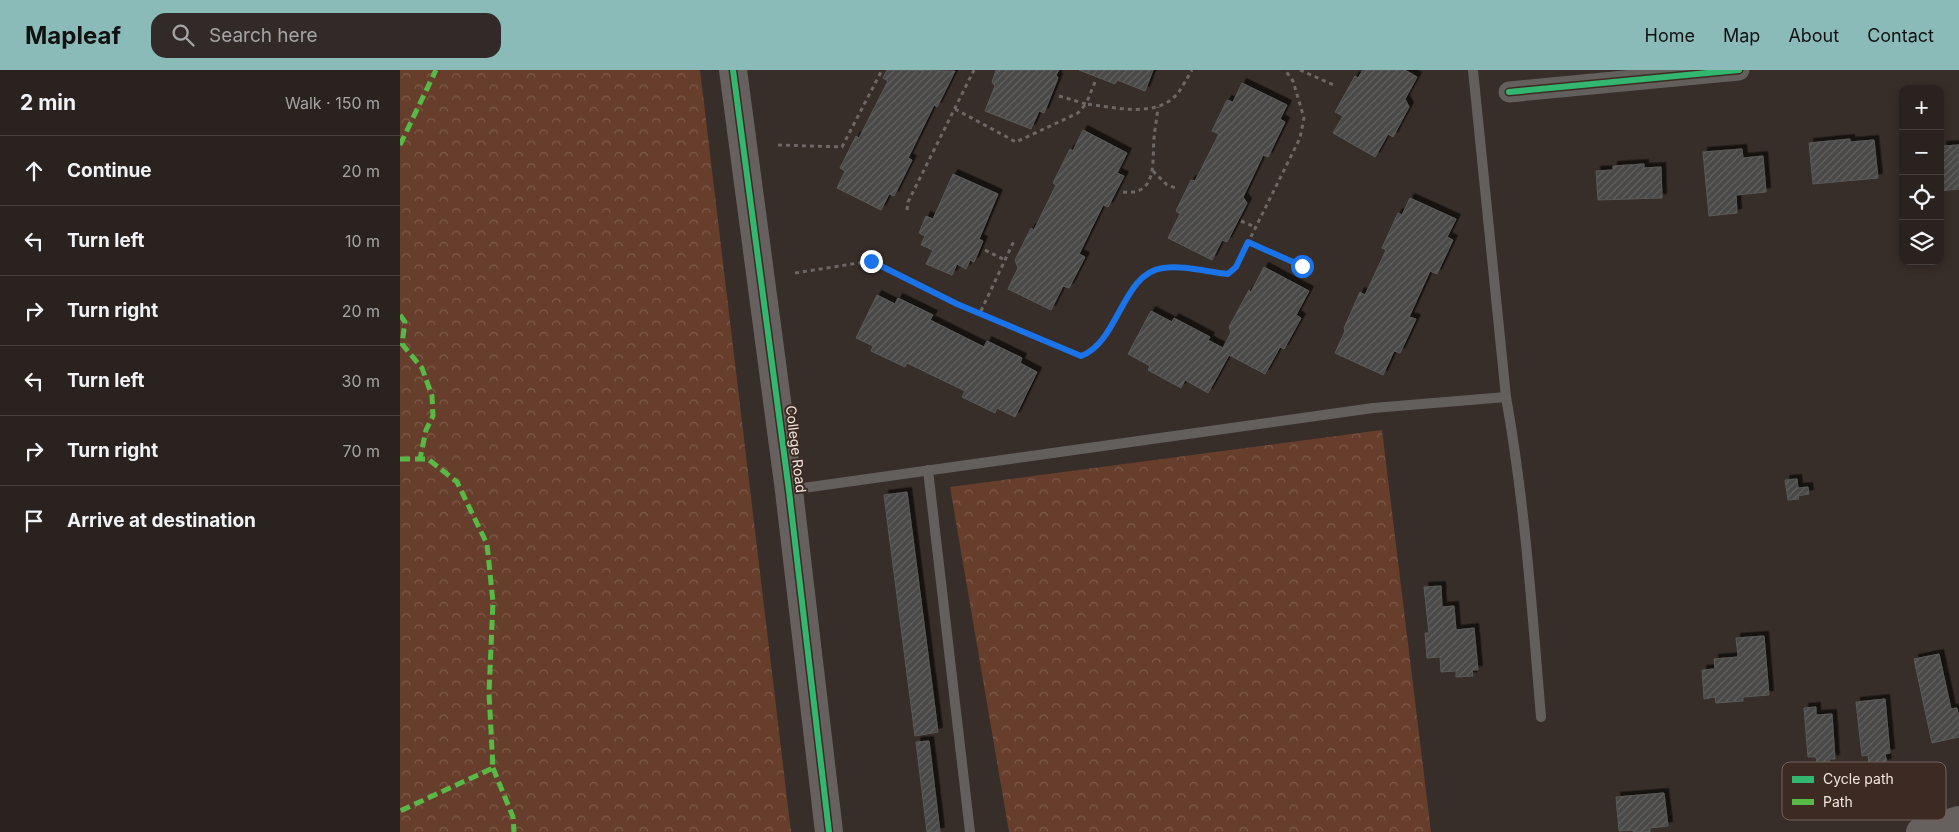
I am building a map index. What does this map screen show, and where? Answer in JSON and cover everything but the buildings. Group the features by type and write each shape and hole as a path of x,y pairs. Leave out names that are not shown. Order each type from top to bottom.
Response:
{"street":[{"name":"College Road","path":"733,70 789,490 829,832"},
{"path":"1510,92 1591,77 1739,70"},
{"path":"1920,832 1959,820"}],"lane":[{"path":"1473,70 1506,397 1514,442 1528,562 1541,717"},
{"path":"789,490 1373,408 1506,397"},
{"path":"928,470 970,832"}],"path":[{"path":"778,145 842,147 882,70"},
{"path":"907,210 908,202 974,70"},
{"path":"1059,96 1086,104 1140,109 1158,107 1177,94 1192,70"},
{"path":"795,273 871,261 957,304 1081,356 1091,352 1110,329 1136,283 1149,273 1161,268 1177,267 1228,274 1236,267 1300,138 1304,118 1293,81 1286,70"},
{"path":"1300,70 1336,86"},
{"path":"955,109 1016,142 1078,113 1086,104 1095,82"},
{"path":"1123,192 1132,193 1139,191 1150,181 1153,170 1154,137 1158,107"},
{"path":"1153,170 1167,184 1176,188"},
{"path":"1241,221 1255,227"},
{"path":"980,313 1014,241"},
{"path":"1248,242 1302,266"},
{"path":"985,250 1005,260"}],"green space":[{"path":"400,70 700,70 791,832 400,832"},
{"path":"1382,430 1431,832 1009,832 950,487"}],"marked path":[{"path":"400,145 436,70"},
{"path":"400,315 405,322 402,344 422,368 432,396 433,416 426,430 420,459"},
{"path":"400,459 428,459 457,482 487,544 493,602 489,693 493,768 400,811"},
{"path":"493,768 513,817 514,832"}],"cycle path":[{"path":"733,70 789,491 829,832"},
{"path":"1509,92 1739,70"}],"route":[{"path":"871,261 957,304 1081,356 1091,352 1110,329 1136,283 1149,273 1161,268 1177,267 1228,274 1236,267 1248,242 1302,266"}]}
